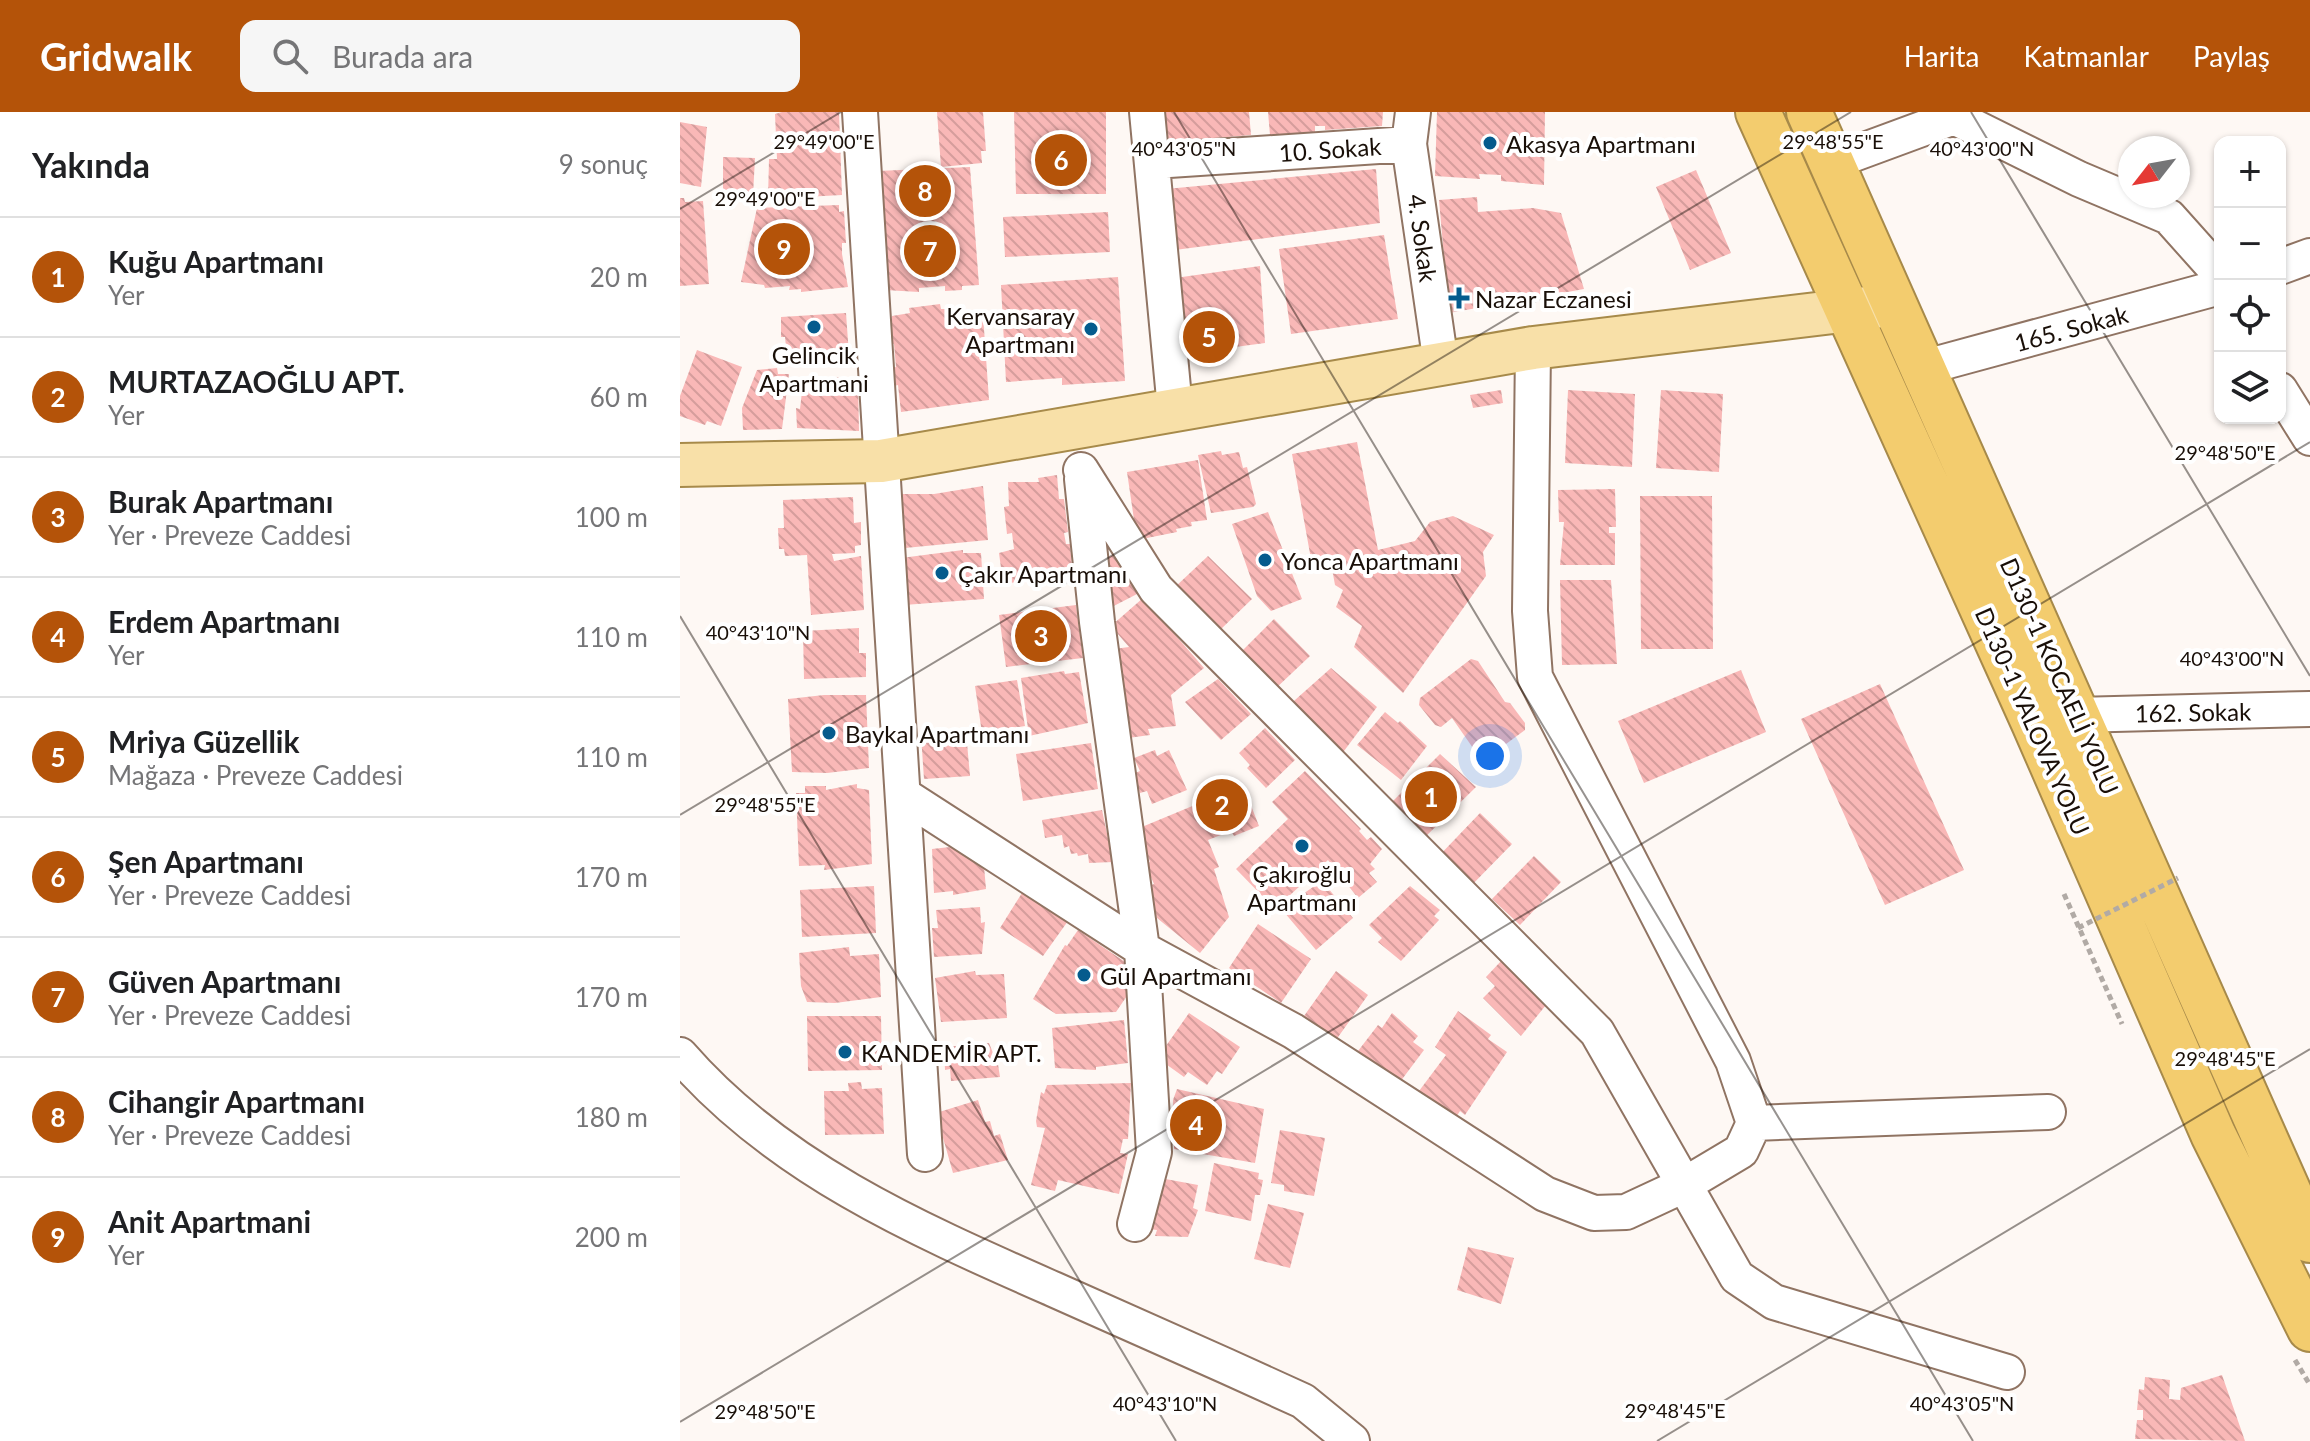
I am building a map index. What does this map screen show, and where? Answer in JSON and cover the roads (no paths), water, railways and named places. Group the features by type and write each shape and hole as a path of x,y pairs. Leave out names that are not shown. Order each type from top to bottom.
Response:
{"highway":[{"name":"D130-1 YALOVA YOLU","path":"1758,112 2034,723 2213,1134 2310,1329"},
{"name":"D130-1 KOCAELİ YOLU","path":"1809,112 2307,1229"}],"main road":[{"path":"680,465 881,461 1533,348 1894,305"}],"street":[{"path":"860,112 925,1154"},
{"path":"1147,112 1175,409"},
{"path":"1832,162 1955,114 2079,179 2169,217 2214,267"},
{"name":"10. Sokak","path":"1154,161 1411,128"},
{"name":"4. Sokak","path":"1411,128 1441,364"},
{"path":"2286,265 2310,256"},
{"name":"165. Sokak","path":"1922,368 2214,289"},
{"path":"905,796 1142,949 1293,1031 1545,1194 1594,1213 1626,1212 1684,1185 1741,1151 1754,1123 1733,1061 1535,677 1530,611 1533,348"},
{"path":"2286,400 2310,438"},
{"path":"1077,426 1097,622 1142,949 1154,1152 1135,1224"},
{"path":"1081,470 1156,589 1597,1032 1737,1277 1774,1302 2007,1372"},
{"name":"162. Sokak","path":"2076,715 2310,709"},
{"path":"680,1055 716,1097 810,1167 850,1190 918,1229 1303,1401 1352,1441"},
{"path":"1754,1123 2048,1112"}],"place":[{"name":"Akasya Apartmanı","path":"1490,143"},
{"name":"Şen Apartmanı","path":"1061,160"},
{"name":"Cihangir Apartmanı","path":"925,191"},
{"name":"Anit Apartmani","path":"784,249"},
{"name":"Güven Apartmanı","path":"930,251"},
{"name":"Nazar Eczanesi","path":"1459,298"},
{"name":"Gelincik Apartmani","path":"814,327"},
{"name":"Kervansaray Apartmanı","path":"1091,329"},
{"name":"Mriya Güzellik","path":"1209,337"},
{"name":"Yonca Apartmanı","path":"1265,560"},
{"name":"Çakır Apartmanı","path":"942,573"},
{"name":"Burak Apartmanı","path":"1041,636"},
{"name":"Baykal Apartmanı","path":"829,733"},
{"name":"Kuğu Apartmanı","path":"1431,797"},
{"name":"MURTAZAOĞLU APT.","path":"1222,805"},
{"name":"Çakıroğlu Apartmanı","path":"1302,846"},
{"name":"Gül Apartmanı","path":"1084,975"},
{"name":"KANDEMİR APT.","path":"845,1052"},
{"name":"Erdem Apartmanı","path":"1196,1125"}]}
